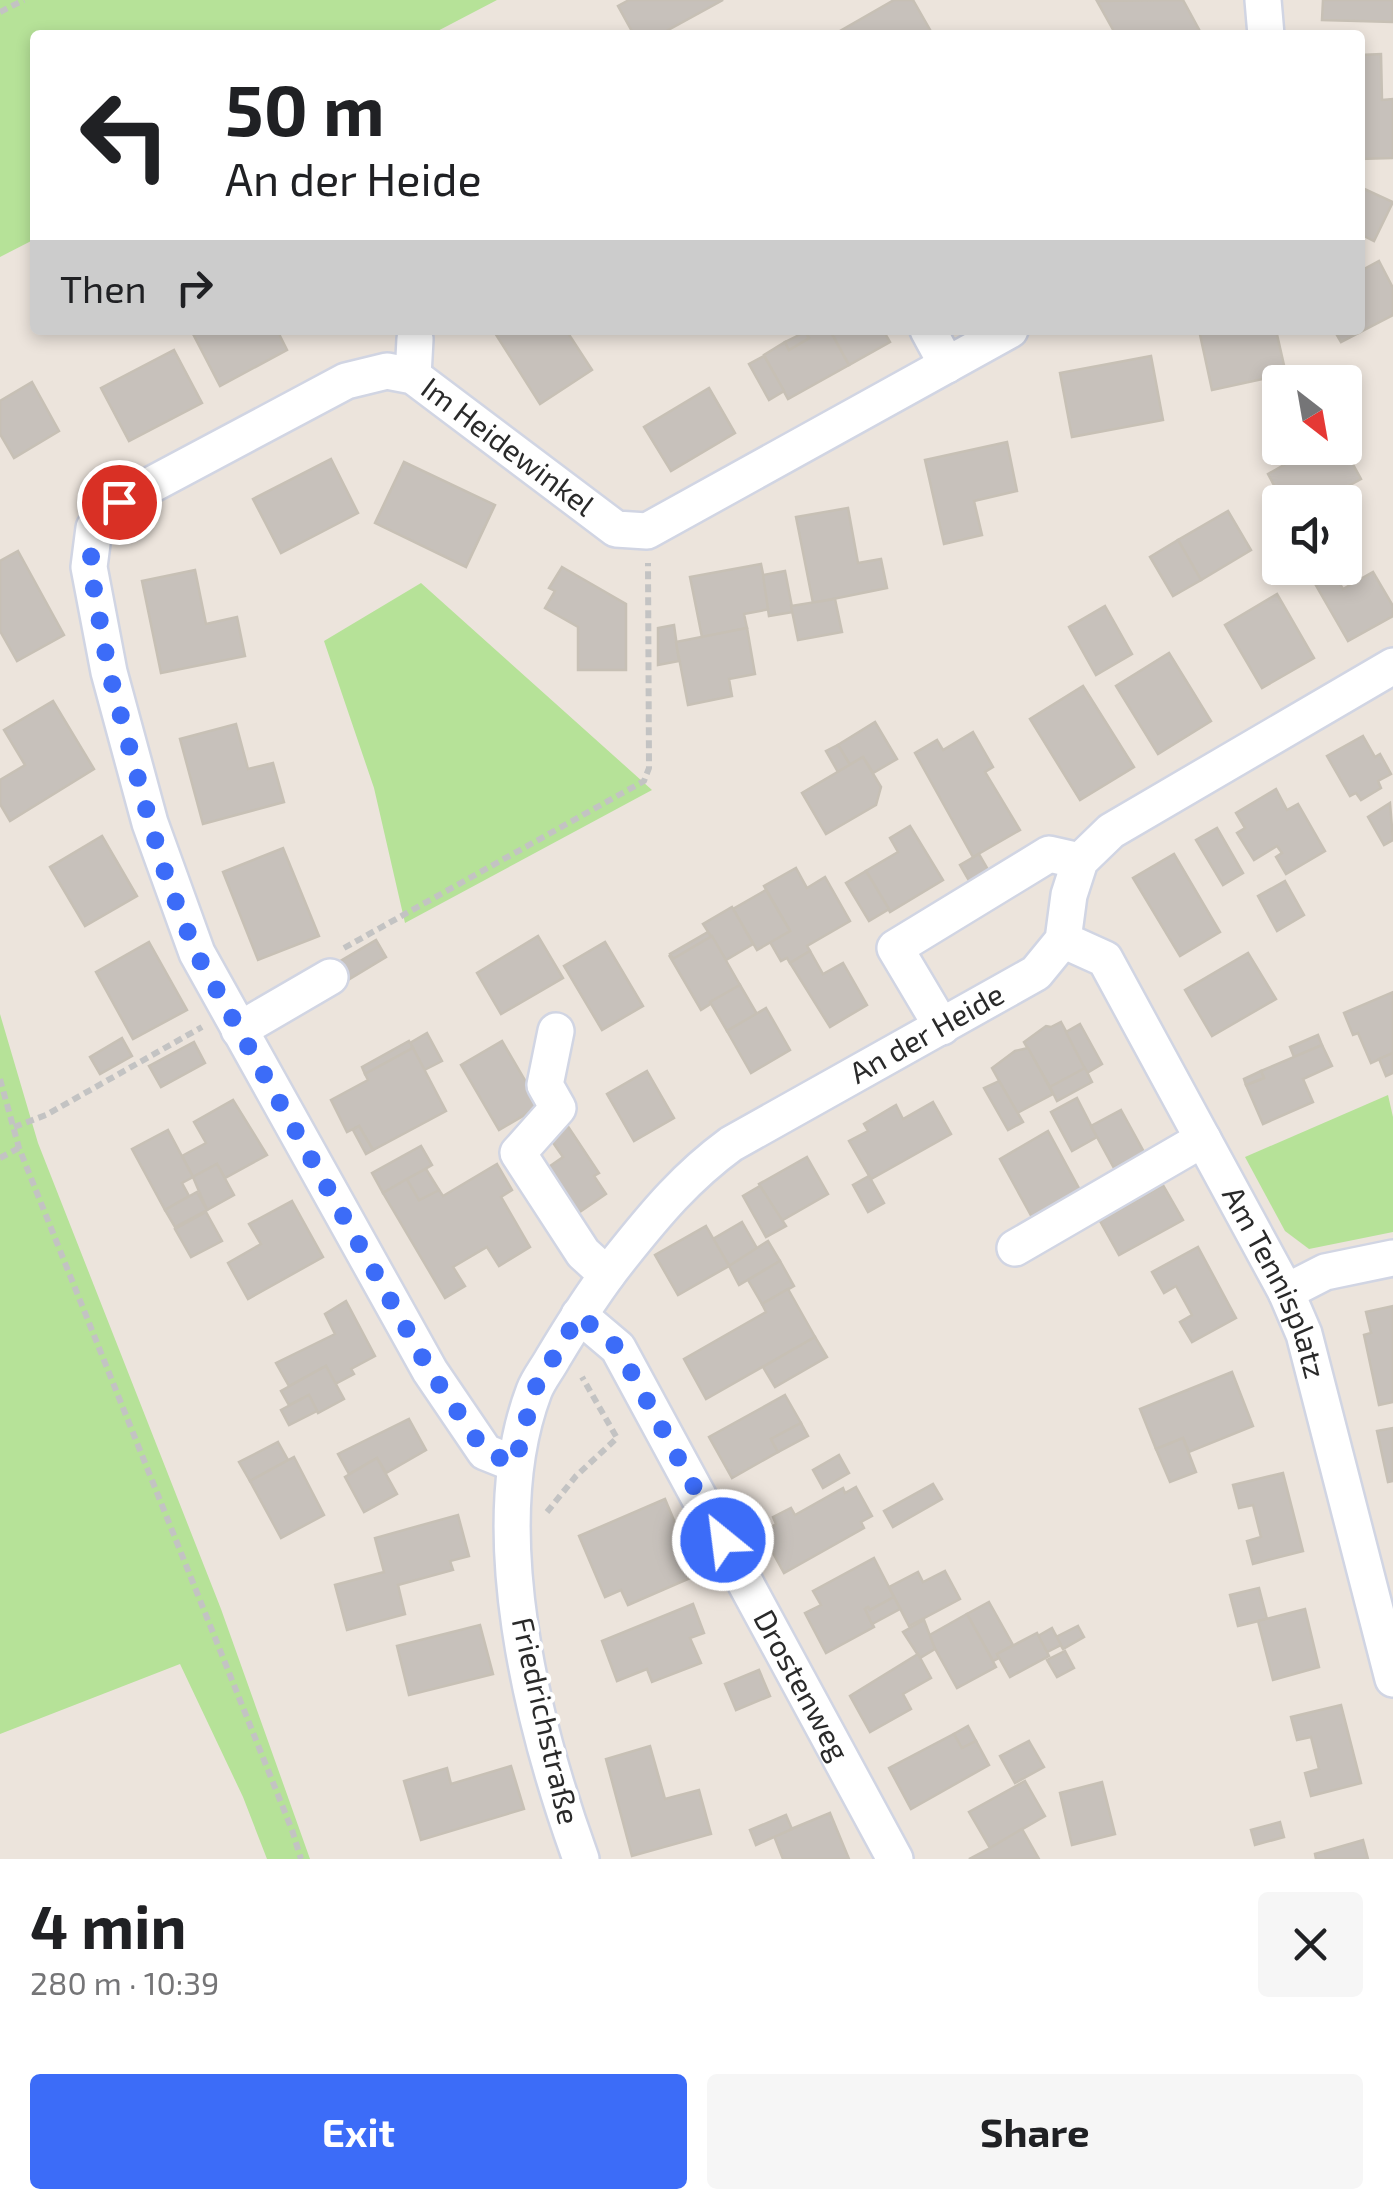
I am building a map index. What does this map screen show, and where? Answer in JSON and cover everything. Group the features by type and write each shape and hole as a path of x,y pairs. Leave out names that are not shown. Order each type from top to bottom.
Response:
{"street":[{"path":"1263,0 1266,30"},
{"path":"931,335 947,365"},
{"path":"647,532 1001,335"},
{"path":"413,376 416,339"},
{"name":"Im Heidewinkel","path":"234,1022 196,953 168,882 145,804 109,672 96,602 90,567 94,528 119,502 346,381 386,371 413,376 616,529 647,532"},
{"path":"1063,940 1069,895 1080,861 1112,831 1393,666"},
{"path":"942,1027 894,948 1049,854 1080,861"},
{"name":"An der Heide","path":"515,1464 534,1390 558,1349 607,1274 692,1173 731,1144 1036,973 1063,940"},
{"name":"Am Tennisplatz","path":"1063,940 1104,958 1286,1292 1304,1334 1393,1679"},
{"path":"330,977 234,1022 430,1371 485,1452 515,1464"},
{"path":"556,1031 545,1085 558,1108 518,1153 582,1253 607,1274"},
{"path":"1015,1248 1203,1139"},
{"path":"1286,1292 1325,1272 1393,1258"},
{"name":"Drostenweg","path":"579,1315 618,1348 895,1859"},
{"name":"Friedrichstraße","path":"515,1464 517,1600 532,1691 556,1791 580,1859"}],"path":[{"path":"0,12 24,0"},
{"path":"407,913 644,780 649,768 647,532"},
{"path":"14,1127 46,1115 169,1045"},
{"path":"0,1079 19,1148 301,1859"},
{"path":"0,1158 19,1148"},
{"path":"514,1526 539,1521 576,1476 617,1438 584,1379 558,1349"}],"green space":[{"path":"0,0 497,0 440,30 30,30 30,242 0,257"},
{"path":"421,583 652,790 405,923 374,788 324,641"},
{"path":"0,1014 38,1143 221,1609 310,1859 267,1859 243,1797 180,1664 0,1734"},
{"path":"1388,1095 1393,1117 1393,1232 1309,1249 1285,1231 1245,1157"}],"building":[{"path":"629,0 723,0 668,30 631,30 618,6"},
{"path":"894,0 913,0 930,30 842,30"},
{"path":"1183,0 1199,30 1113,30 1097,1"},
{"path":"1323,0 1393,0 1393,22 1322,20"},
{"path":"1381,54 1382,100 1393,99 1393,158 1365,159 1365,55"},
{"path":"1365,189 1393,202 1374,241 1365,236"},
{"path":"1379,261 1393,288 1393,315 1365,330 1365,268"},
{"path":"194,335 280,335 287,350 220,386"},
{"path":"496,335 569,335 592,370 540,404"},
{"path":"799,335 809,338 789,350 785,342"},
{"path":"807,335 833,335 849,365 788,399 764,355 785,342 789,350 809,338"},
{"path":"833,335 886,335 890,342 849,365"},
{"path":"1200,335 1277,335 1284,365 1262,365 1262,379 1212,390"},
{"path":"174,350 202,403 129,441 101,388"},
{"path":"764,356 784,391 769,400 749,364"},
{"path":"1151,356 1163,420 1072,437 1060,373"},
{"path":"32,382 59,431 14,458 0,434 0,401"},
{"path":"709,388 735,433 671,471 644,427"},
{"path":"1007,442 1017,491 974,501 982,535 944,544 925,460"},
{"path":"331,459 358,513 281,553 253,499"},
{"path":"404,462 495,505 466,567 375,523"},
{"path":"1284,465 1353,465 1361,479 1350,485 1274,485 1268,474"},
{"path":"848,508 858,563 881,559 887,588 813,603 796,517"},
{"path":"1228,511 1251,550 1201,580 1178,540"},
{"path":"1178,540 1201,580 1173,596 1150,557"},
{"path":"18,551 64,635 17,661 0,631 0,561"},
{"path":"761,564 770,609 744,614 747,628 702,637 690,577"},
{"path":"562,567 626,604 626,670 578,670 578,627 545,608 555,591 549,588"},
{"path":"195,570 206,624 237,617 245,656 161,673 142,581"},
{"path":"785,571 793,612 769,616 763,575"},
{"path":"1373,572 1393,606 1393,616 1348,641 1316,585 1341,585 1343,589 1362,585 1362,578"},
{"path":"1277,594 1314,658 1262,688 1225,625"},
{"path":"835,599 842,632 798,640 791,606"},
{"path":"1105,606 1132,654 1096,675 1069,627"},
{"path":"674,625 679,661 658,665 658,628"},
{"path":"747,628 755,674 729,679 732,696 688,705 676,642"},
{"path":"1169,653 1211,721 1158,754 1116,686"},
{"path":"1083,686 1134,767 1080,800 1030,719"},
{"path":"53,701 94,769 10,821 0,804 0,780 25,765 4,730"},
{"path":"875,722 897,759 873,773 863,757 850,765 838,745"},
{"path":"236,724 248,769 273,763 284,802 203,824 180,739"},
{"path":"973,732 993,767 985,772 1020,830 973,857 915,753 937,740 943,750"},
{"path":"1363,736 1375,757 1380,754 1391,774 1378,781 1381,788 1361,800 1356,793 1350,796 1327,756"},
{"path":"838,745 850,765 838,772 826,751"},
{"path":"863,757 881,787 876,805 826,834 802,793"},
{"path":"1276,789 1287,810 1298,804 1325,851 1286,874 1276,857 1282,853 1277,846 1254,860 1237,833 1245,828 1236,813"},
{"path":"1390,803 1393,840 1384,845 1368,817"},
{"path":"910,826 943,880 890,912 866,871 898,852 890,838"},
{"path":"1217,828 1243,873 1223,885 1196,840"},
{"path":"102,836 137,896 85,926 50,867"},
{"path":"283,848 319,936 258,960 223,872"},
{"path":"979,854 994,880 975,891 960,865"},
{"path":"1174,854 1220,932 1180,956 1133,878"},
{"path":"796,868 807,888 825,877 850,921 807,946 810,951 790,963 787,958 781,961 770,942 790,931 764,886"},
{"path":"866,871 889,909 869,921 846,883"},
{"path":"1285,881 1304,915 1277,931 1258,896"},
{"path":"766,890 790,931 757,950 733,909"},
{"path":"732,907 753,944 726,960 703,924"},
{"path":"708,932 711,937 673,959 670,954"},
{"path":"538,936 563,978 501,1014 477,973"},
{"path":"712,936 740,985 701,1010 669,955 673,959"},
{"path":"376,940 386,957 343,983 332,966"},
{"path":"149,942 187,1010 133,1039 96,972"},
{"path":"605,942 643,1006 602,1030 564,966"},
{"path":"810,951 823,974 843,963 867,1005 830,1027 790,963"},
{"path":"1248,953 1276,999 1212,1036 1185,990"},
{"path":"740,985 757,1014 727,1031 710,1002"},
{"path":"1393,992 1393,1053 1371,1063 1344,1013"},
{"path":"766,1008 790,1050 751,1073 727,1031"},
{"path":"1061,1022 1086,1068 1050,1087 1024,1042 1046,1026"},
{"path":"1080,1024 1102,1064 1087,1073 1066,1032"},
{"path":"427,1033 442,1061 424,1070 410,1043"},
{"path":"1318,1035 1322,1045 1294,1057 1290,1047"},
{"path":"122,1038 132,1056 100,1074 90,1057"},
{"path":"409,1041 413,1048 365,1074 362,1067"},
{"path":"502,1041 540,1106 499,1130 461,1065"},
{"path":"194,1042 205,1063 161,1087 149,1066"},
{"path":"1322,1045 1332,1066 1303,1079 1313,1102 1263,1124 1246,1085 1264,1078 1261,1071"},
{"path":"413,1048 446,1111 373,1150 359,1126 347,1132 331,1100 368,1080 365,1074"},
{"path":"1028,1048 1053,1094 1017,1113 992,1068 1015,1051"},
{"path":"1393,1053 1393,1073 1386,1076 1379,1059"},
{"path":"1085,1068 1092,1082 1057,1101 1050,1087"},
{"path":"647,1071 674,1118 634,1141 607,1094"},
{"path":"1261,1071 1264,1078 1246,1085 1244,1079"},
{"path":"999,1081 1023,1122 1008,1130 984,1088"},
{"path":"1077,1098 1097,1137 1072,1151 1051,1112"},
{"path":"233,1100 267,1155 225,1178 217,1164 193,1177 182,1156 206,1143 194,1122"},
{"path":"933,1102 951,1134 871,1179 849,1141 868,1131 864,1124 896,1105 903,1119"},
{"path":"1121,1110 1144,1152 1114,1168 1091,1126"},
{"path":"563,1119 599,1173 594,1176 606,1194 571,1218 540,1173 563,1157 545,1131"},
{"path":"359,1126 373,1150 366,1154 353,1130"},
{"path":"168,1130 193,1177 182,1183 189,1196 165,1210 132,1149"},
{"path":"1048,1131 1081,1192 1033,1219 1000,1159"},
{"path":"421,1146 432,1165 383,1193 372,1173"},
{"path":"807,1157 828,1194 781,1221 759,1184"},
{"path":"217,1164 234,1195 207,1210 193,1177"},
{"path":"497,1164 512,1190 501,1197 530,1247 499,1266 487,1247 453,1267 465,1286 445,1298 383,1193 407,1179 419,1200 439,1190 443,1196"},
{"path":"426,1169 439,1190 419,1200 407,1179"},
{"path":"869,1176 884,1203 868,1212 853,1185"},
{"path":"1163,1185 1183,1220 1119,1255 1100,1221"},
{"path":"760,1186 786,1226 766,1237 743,1196"},
{"path":"197,1192 207,1210 175,1227 165,1210"},
{"path":"292,1201 323,1257 248,1299 228,1263 261,1244 249,1224"},
{"path":"206,1212 222,1241 191,1257 175,1229"},
{"path":"742,1222 758,1250 729,1266 713,1239"},
{"path":"706,1226 729,1266 678,1295 655,1255"},
{"path":"768,1241 780,1261 739,1285 729,1266"},
{"path":"1198,1247 1236,1318 1192,1342 1180,1322 1192,1315 1176,1286 1164,1293 1152,1272"},
{"path":"780,1261 794,1286 762,1304 748,1280"},
{"path":"788,1289 815,1337 706,1399 684,1359 766,1312 762,1304"},
{"path":"346,1301 375,1356 351,1369 354,1374 335,1384 326,1366 289,1386 276,1363 335,1334 325,1314"},
{"path":"1393,1306 1393,1402 1379,1405 1364,1335 1371,1333 1366,1312"},
{"path":"815,1337 827,1357 775,1387 763,1367"},
{"path":"326,1366 344,1399 318,1413 309,1395 289,1405 281,1391"},
{"path":"1232,1372 1253,1426 1189,1452 1183,1438 1156,1449 1140,1409"},
{"path":"309,1395 317,1411 289,1425 281,1410"},
{"path":"785,1395 801,1423 771,1439 778,1452 732,1478 709,1437"},
{"path":"409,1419 426,1450 386,1473 377,1458 349,1474 338,1454"},
{"path":"801,1423 808,1436 778,1452 771,1439"},
{"path":"1393,1428 1393,1481 1388,1482 1377,1431"},
{"path":"1183,1438 1196,1472 1170,1482 1156,1449"},
{"path":"278,1442 288,1460 250,1481 239,1462"},
{"path":"839,1455 849,1473 823,1488 813,1470"},
{"path":"294,1457 324,1515 281,1538 250,1481"},
{"path":"377,1458 397,1494 364,1512 345,1477"},
{"path":"1283,1473 1303,1551 1253,1564 1247,1541 1261,1537 1253,1505 1239,1508 1233,1485"},
{"path":"933,1484 942,1499 893,1527 884,1511"},
{"path":"856,1487 872,1516 861,1522 864,1528 784,1573 762,1533 776,1524 773,1517 791,1508 795,1515 843,1488 845,1493"},
{"path":"665,1499 697,1575 628,1605 621,1590 605,1597 579,1536"},
{"path":"458,1515 469,1556 450,1561 453,1570 398,1585 405,1614 347,1630 335,1585 384,1572 375,1538"},
{"path":"874,1558 894,1597 865,1609 874,1627 826,1653 805,1613 821,1605 813,1591"},
{"path":"945,1571 960,1599 909,1626 889,1587 918,1572 923,1582"},
{"path":"1259,1588 1267,1619 1238,1626 1230,1595"},
{"path":"894,1597 900,1609 872,1624 865,1609"},
{"path":"989,1602 1013,1645 993,1661 967,1614"},
{"path":"693,1604 704,1633 690,1638 701,1663 652,1682 647,1669 617,1681 602,1641"},
{"path":"1305,1609 1319,1667 1273,1680 1258,1621"},
{"path":"967,1614 996,1667 957,1688 928,1636"},
{"path":"924,1620 935,1649 920,1658 903,1632"},
{"path":"480,1625 493,1674 409,1695 397,1646"},
{"path":"1078,1626 1084,1637 1063,1649 1056,1637"},
{"path":"1052,1628 1061,1645 1047,1652 1038,1636"},
{"path":"1037,1633 1049,1656 1010,1677 997,1654"},
{"path":"1065,1651 1074,1668 1057,1677 1047,1660"},
{"path":"918,1654 931,1678 903,1694 911,1709 870,1732 850,1696"},
{"path":"759,1670 770,1696 736,1710 725,1684"},
{"path":"1341,1705 1361,1783 1311,1796 1305,1773 1319,1769 1311,1737 1297,1740 1291,1717"},
{"path":"968,1726 976,1741 962,1748 954,1734"},
{"path":"954,1734 962,1748 976,1741 989,1765 911,1809 889,1768"},
{"path":"1029,1741 1044,1767 1015,1783 1000,1756"},
{"path":"650,1746 665,1799 699,1790 711,1834 632,1856 606,1759"},
{"path":"511,1766 524,1809 421,1840 404,1781 447,1768 451,1784"},
{"path":"1025,1781 1045,1816 990,1848 969,1812"},
{"path":"1102,1782 1115,1834 1072,1845 1060,1793"},
{"path":"830,1813 849,1859 783,1859 774,1836"},
{"path":"786,1815 792,1829 756,1845 750,1830"},
{"path":"1280,1822 1284,1837 1255,1845 1251,1830"},
{"path":"1022,1829 1039,1859 969,1859 990,1848"},
{"path":"1363,1840 1368,1859 1316,1859 1315,1854"}],"route":[{"path":"119,502 94,528 90,567 109,672 168,882 196,953 430,1371 485,1452 515,1464 534,1390 579,1315 618,1348 723,1540"}]}
